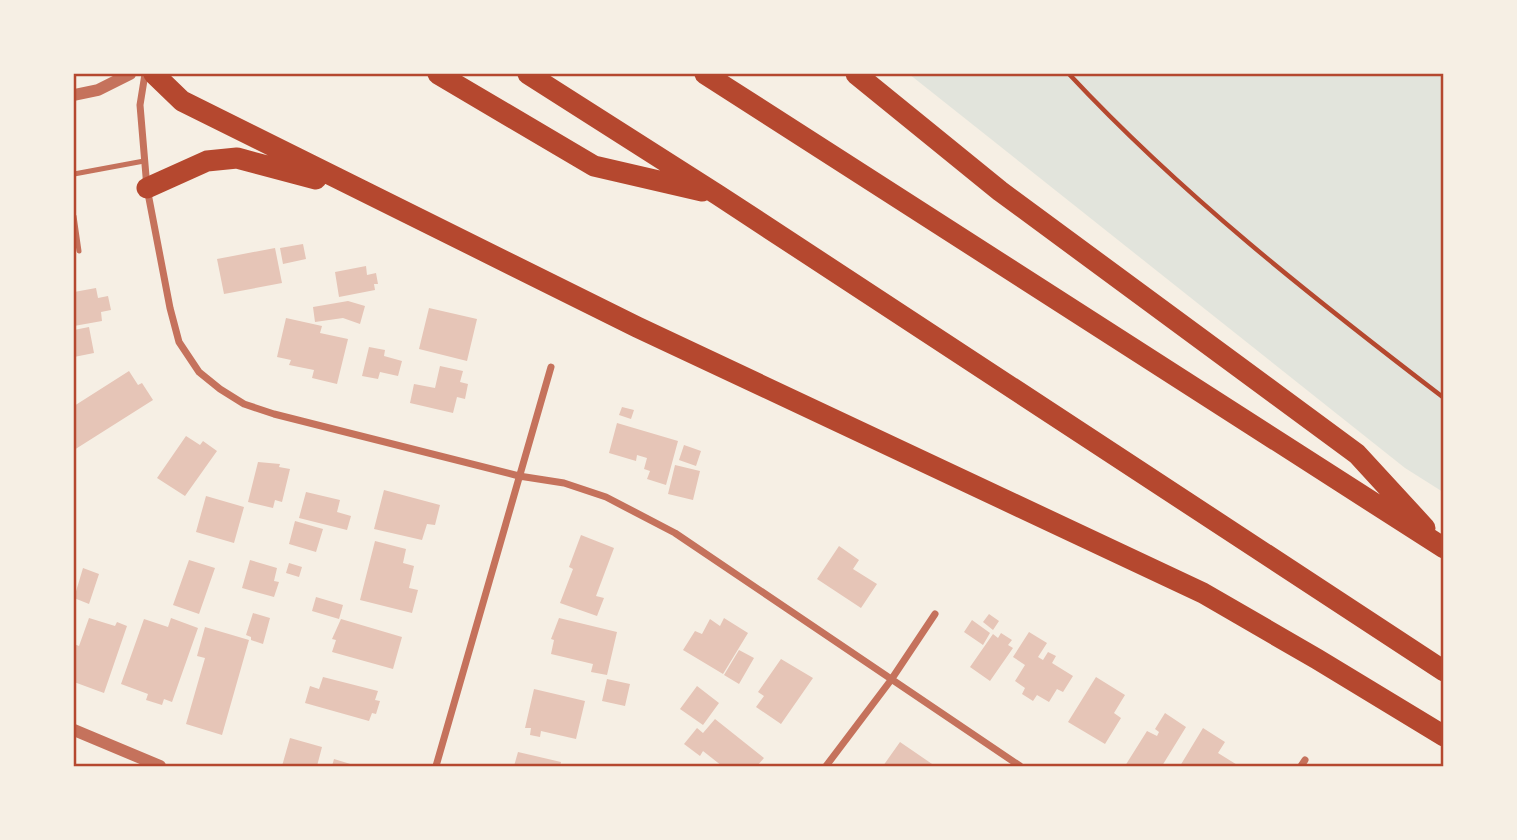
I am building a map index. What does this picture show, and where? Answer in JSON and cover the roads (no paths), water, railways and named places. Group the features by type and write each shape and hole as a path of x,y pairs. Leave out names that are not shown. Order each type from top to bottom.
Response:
{"highway":[{"path":"154,74 182,101 637,327 1203,593 1444,736"},
{"path":"438,74 594,166 718,195"},
{"path":"528,74 718,195 1444,671"},
{"path":"705,74 1444,548"},
{"path":"856,74 1000,191 1357,454 1444,548"},
{"path":"147,188 207,161 237,158 283,168 382,199"}],"street":[{"path":"74,95 98,90 131,74"},
{"path":"145,74 140,105 144,161 170,308 179,342 199,372 220,389 244,404 274,414 519,476 564,483 606,497 675,533 1020,766"},
{"path":"436,766 551,367"},
{"path":"826,766 891,680 935,614"},
{"path":"74,730 160,766"}],"lane":[{"path":"74,174 144,161"},
{"path":"74,216 79,251"}]}
